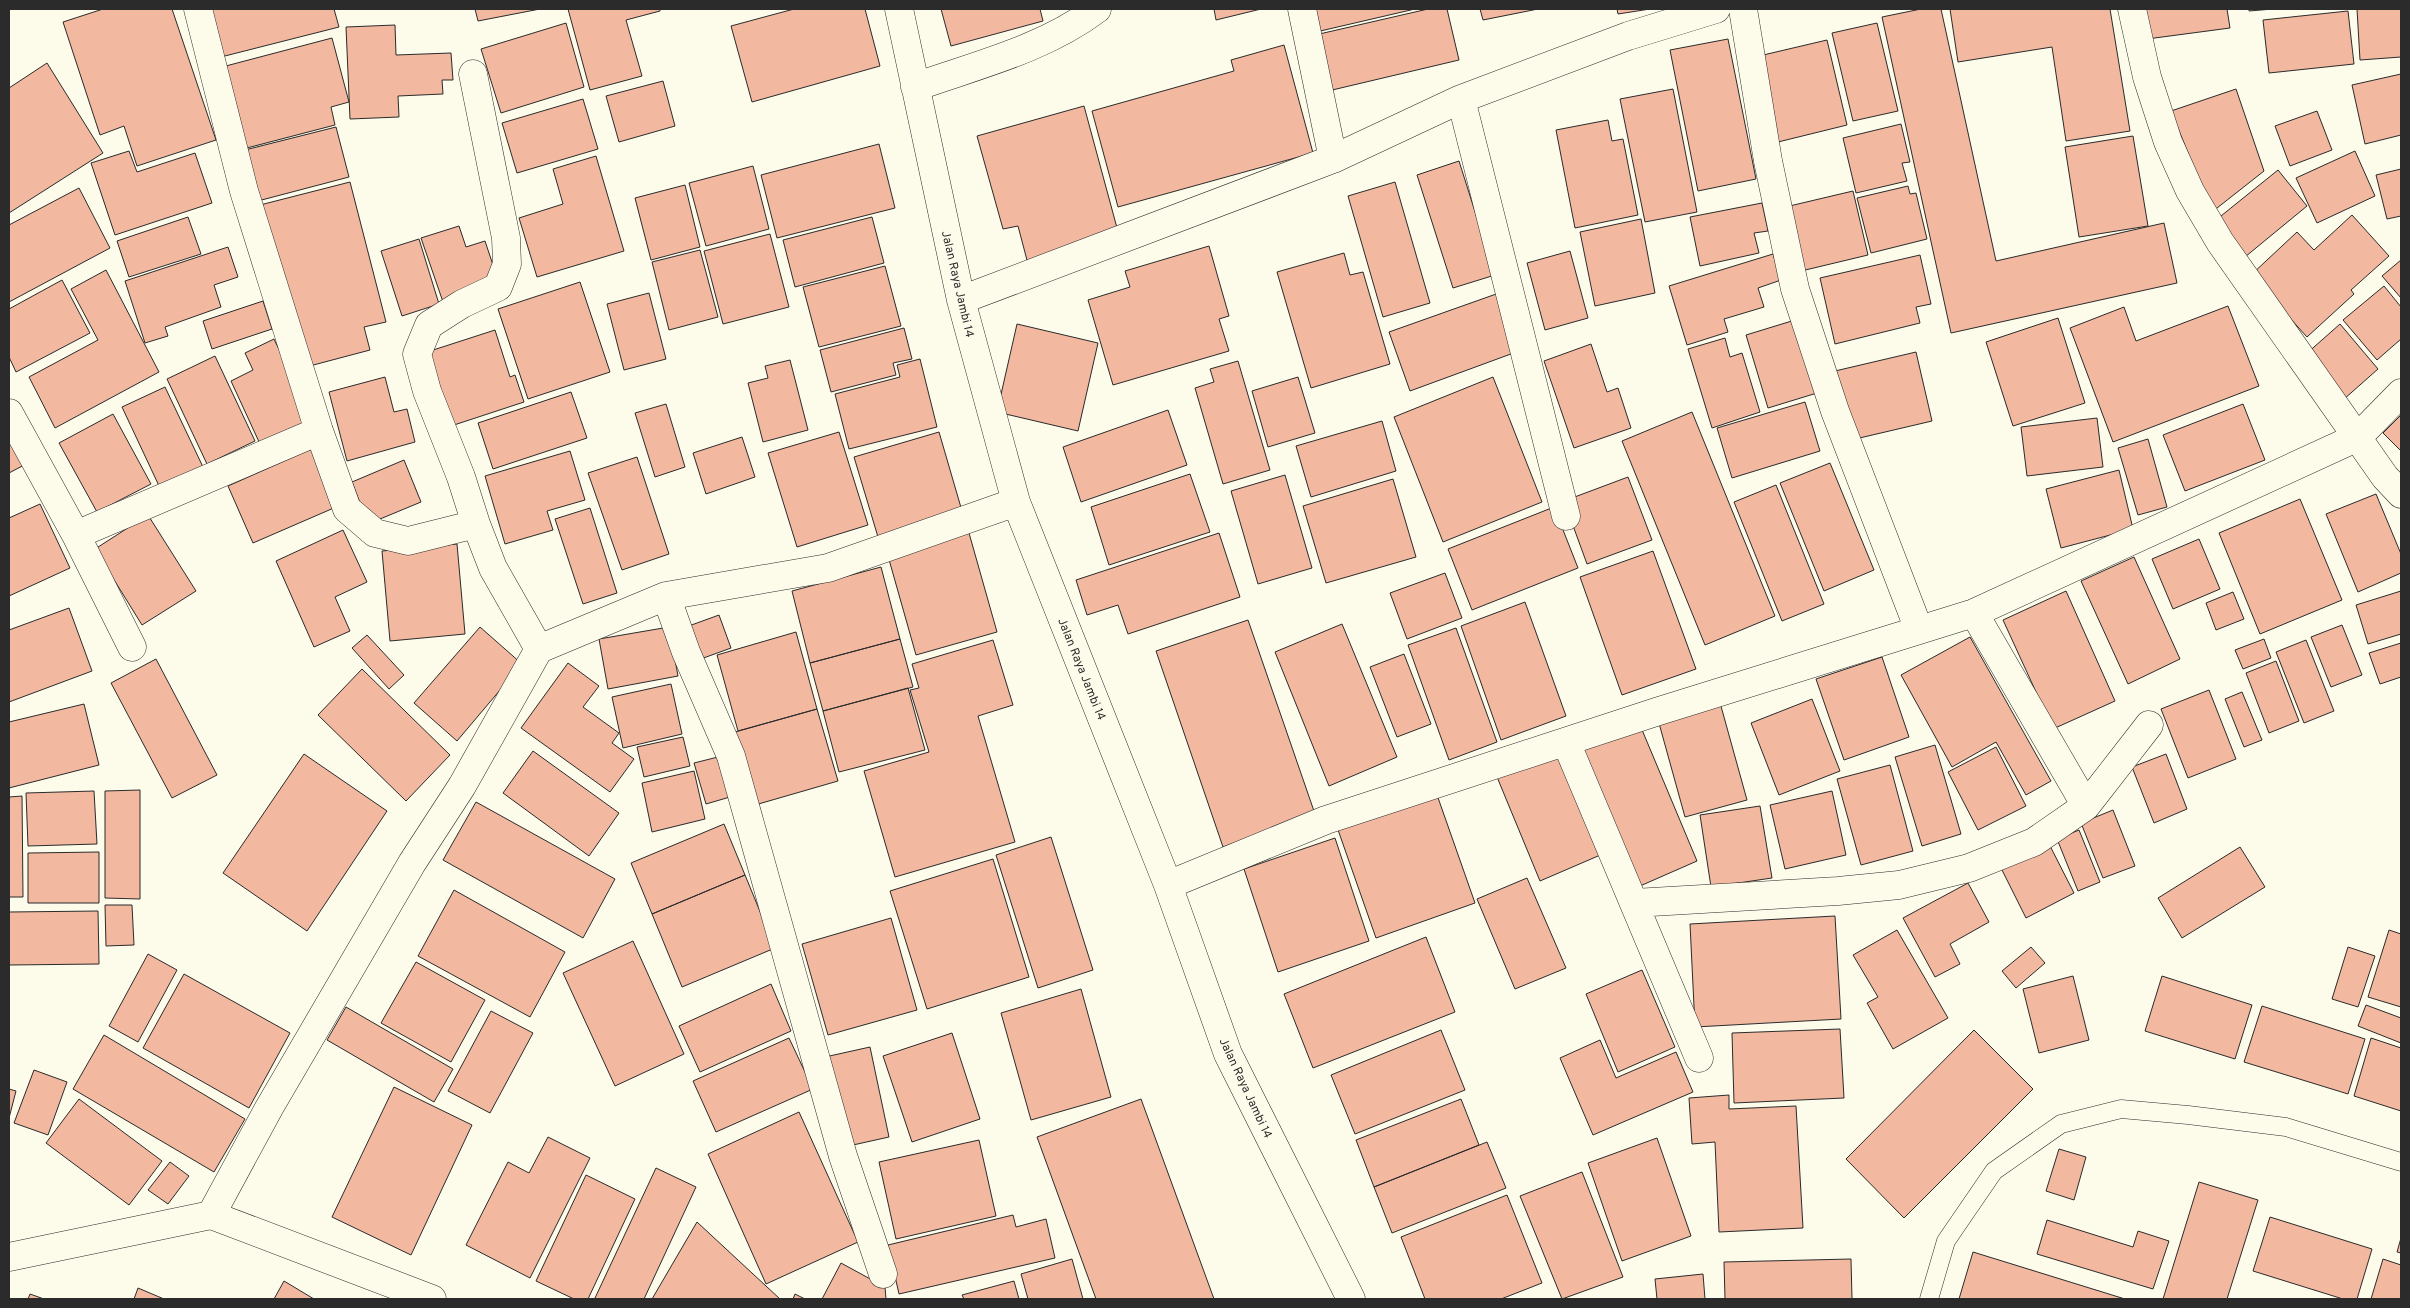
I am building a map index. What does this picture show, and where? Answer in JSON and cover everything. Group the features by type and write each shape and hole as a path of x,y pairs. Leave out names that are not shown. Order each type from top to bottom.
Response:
{"street":[{"path":"198,9 244,191 319,432 347,509 375,533 408,541 476,524"},
{"name":"Jalan Raya Jambi 14","path":"899,9 961,300 1016,502 1168,885 1228,1054 1351,1299"},
{"path":"915,87 1037,45 1078,23 1097,9"},
{"path":"1302,9 1333,159"},
{"path":"961,300 1333,159 1461,99 1628,36 1716,9"},
{"path":"1742,9 1768,161 1795,289 1835,411 1918,630"},
{"path":"2132,9 2146,77 2168,142 2190,191 2220,242 2385,477 2401,494"},
{"path":"473,74 506,238 507,264 498,287 462,304 429,325 417,354 426,391 462,477 492,568 539,649"},
{"path":"1461,99 1566,516"},
{"path":"1168,885 1326,820 1918,630 1974,614 2358,437 2401,393"},
{"path":"9,413 76,535 132,647"},
{"path":"76,535 319,432"},
{"path":"211,1215 269,1108 412,864 462,786 539,649 666,596 828,568 1016,502"},
{"path":"666,596 686,652 731,756 843,1156 883,1274"},
{"path":"1974,614 2086,806"},
{"path":"1634,903 1838,891 1899,885 1969,868 2034,842 2086,806 2149,725"},
{"path":"1566,742 1699,1058"},
{"path":"9,1257 211,1215 417,1297"}],"lane":[{"path":"1929,1299 1946,1241 1994,1171 2061,1124 2121,1109 2188,1115 2286,1127 2401,1162"}],"building":[{"path":"103,9 172,9 216,140 137,166 124,126 100,135 63,22"},
{"path":"204,9 334,9 339,27 217,58"},
{"path":"475,9 540,9 478,21"},
{"path":"568,9 660,9 660,11 626,20 642,76 590,90"},
{"path":"794,9 865,9 880,66 752,102 731,26"},
{"path":"941,9 1040,9 1043,21 951,46"},
{"path":"1214,9 1261,9 1216,20"},
{"path":"1311,9 1415,9 1316,32"},
{"path":"1428,9 1447,9 1459,60 1328,91 1315,35"},
{"path":"1480,9 1538,9 1483,20"},
{"path":"1617,9 1650,9 1618,14"},
{"path":"1921,9 1941,9 1996,261 2164,223 2177,283 1951,333 1882,17"},
{"path":"1950,9 2110,9 2130,131 2066,141 2052,47 1958,62"},
{"path":"2143,9 2227,9 2230,28 2147,39"},
{"path":"2249,9 2273,9 2249,11"},
{"path":"2357,9 2401,9 2401,57 2360,60"},
{"path":"2348,11 2354,64 2269,73 2263,20"},
{"path":"566,23 584,87 501,113 481,49"},
{"path":"1877,23 1898,111 1853,121 1832,33"},
{"path":"395,25 396,55 451,53 453,80 442,80 443,94 398,96 399,117 350,119 346,27"},
{"path":"332,38 349,102 331,107 335,125 243,149 222,67"},
{"path":"1728,39 1756,179 1698,191 1670,50"},
{"path":"1827,40 1847,125 1778,142 1759,56"},
{"path":"1284,45 1313,153 1118,207 1092,111 1234,71 1231,60"},
{"path":"47,63 103,153 9,213 9,88"},
{"path":"2401,74 2401,135 2365,144 2352,85"},
{"path":"663,81 675,126 619,142 606,96"},
{"path":"1673,89 1697,212 1645,222 1620,99"},
{"path":"2236,89 2264,171 2212,212 2171,111"},
{"path":"583,99 598,149 517,173 502,123"},
{"path":"1084,106 1120,239 1028,264 1018,226 1003,229 977,136"},
{"path":"2317,111 2332,150 2290,166 2275,126"},
{"path":"1608,120 1612,141 1623,139 1638,215 1575,228 1556,130"},
{"path":"1901,124 1910,162 1902,163 1907,181 1856,193 1843,138"},
{"path":"336,127 349,177 254,202 241,151"},
{"path":"2133,136 2148,226 2079,237 2065,147"},
{"path":"879,144 895,208 777,238 761,175"},
{"path":"129,151 137,172 195,153 212,203 115,235 91,163"},
{"path":"2355,151 2375,196 2317,223 2296,178"},
{"path":"596,156 624,251 537,277 519,218 563,204 553,169"},
{"path":"1459,161 1495,275 1453,288 1417,175"},
{"path":"753,166 769,229 706,246 689,183"},
{"path":"2401,169 2401,216 2387,219 2376,175"},
{"path":"2278,170 2307,206 2245,257 2216,220"},
{"path":"350,182 386,322 364,327 370,350 302,368 260,205"},
{"path":"1395,182 1430,303 1383,317 1348,196"},
{"path":"685,185 700,247 651,260 635,198"},
{"path":"1908,186 1910,194 1916,193 1927,239 1871,253 1857,198"},
{"path":"79,188 110,248 9,302 9,225"},
{"path":"1853,191 1868,255 1797,272 1781,208"},
{"path":"1762,203 1768,231 1754,233 1759,253 1700,266 1690,217"},
{"path":"2352,215 2389,256 2351,290 2354,294 2307,337 2251,275 2297,232 2314,250"},
{"path":"188,217 201,254 129,277 117,241"},
{"path":"872,217 884,263 795,287 783,240"},
{"path":"1641,219 1655,293 1595,306 1580,232"},
{"path":"459,226 466,247 485,241 499,283 443,302 421,238"},
{"path":"770,234 789,307 723,324 704,251"},
{"path":"419,239 439,304 402,316 381,251"},
{"path":"1209,246 1229,316 1219,319 1229,351 1113,385 1088,300 1130,287 1125,271"},
{"path":"228,247 238,277 214,285 221,307 165,327 168,336 145,343 125,281"},
{"path":"700,250 718,317 669,330 652,262"},
{"path":"1570,251 1588,318 1545,330 1527,263"},
{"path":"1344,253 1350,275 1363,272 1390,364 1311,388 1277,272"},
{"path":"1773,254 1781,280 1758,288 1764,307 1724,319 1728,332 1687,345 1669,286"},
{"path":"1920,255 1931,304 1916,307 1920,323 1835,344 1820,278"},
{"path":"2401,260 2401,298 2382,276"},
{"path":"885,266 901,326 819,347 803,287"},
{"path":"106,270 159,372 55,428 29,377 98,340 71,289"},
{"path":"62,280 90,333 16,372 9,357 9,309"},
{"path":"580,282 610,372 528,399 498,309"},
{"path":"2384,286 2401,307 2401,339 2377,360 2343,320"},
{"path":"649,293 666,359 624,370 607,304"},
{"path":"1499,293 1519,351 1410,391 1389,332"},
{"path":"263,301 272,329 212,349 203,321"},
{"path":"2228,306 2259,386 2113,442 2070,328 2124,307 2136,341"},
{"path":"2058,318 2085,403 2013,426 1986,342"},
{"path":"1795,320 1817,393 1768,408 1746,335"},
{"path":"1017,324 1098,343 1078,431 997,412"},
{"path":"2340,324 2378,369 2343,400 2305,355"},
{"path":"904,328 912,359 893,363 896,375 831,392 820,350"},
{"path":"495,330 510,377 515,375 524,402 451,426 427,352"},
{"path":"1725,338 1730,357 1742,353 1760,412 1712,428 1688,349"},
{"path":"274,339 312,419 260,444 231,381 253,370 245,353"},
{"path":"1591,344 1607,392 1618,388 1631,428 1574,448 1544,361"},
{"path":"1916,352 1932,421 1851,440 1835,371"},
{"path":"215,356 255,441 207,464 167,379"},
{"path":"920,359 937,427 849,449 835,394 900,377 897,365"},
{"path":"790,360 808,430 763,442 748,383 768,378 765,366"},
{"path":"1238,361 1270,470 1223,484 1195,388 1214,382 1210,369"},
{"path":"385,377 394,412 407,409 415,442 347,461 329,392"},
{"path":"1298,377 1315,433 1268,447 1252,391"},
{"path":"1493,377 1542,502 1443,542 1394,417"},
{"path":"165,387 203,467 160,488 122,407"},
{"path":"571,392 587,438 493,469 478,423"},
{"path":"1805,402 1820,451 1732,478 1717,428"},
{"path":"666,404 685,467 655,477 635,413"},
{"path":"2243,404 2265,460 2185,491 2163,435"},
{"path":"1168,410 1187,465 1081,502 1063,447"},
{"path":"1692,412 1775,616 1705,645 1622,441"},
{"path":"113,414 151,484 97,512 59,443"},
{"path":"2401,415 2401,451 2383,433"},
{"path":"2097,418 2103,467 2027,476 2021,427"},
{"path":"1382,421 1396,471 1311,497 1296,446"},
{"path":"9,425 28,463 9,473"},
{"path":"839,432 868,525 797,547 768,453"},
{"path":"939,432 962,511 878,537 854,457"},
{"path":"742,437 755,477 706,494 693,453"},
{"path":"2148,439 2167,507 2138,515 2118,448"},
{"path":"318,446 343,504 253,543 228,486"},
{"path":"570,451 585,500 547,511 553,530 505,544 485,476"},
{"path":"637,457 669,554 622,570 588,473"},
{"path":"404,460 421,502 368,524 352,482"},
{"path":"1830,463 1874,570 1824,591 1780,483"},
{"path":"2119,470 2133,529 2061,548 2046,489"},
{"path":"1190,474 1210,532 1109,565 1091,507"},
{"path":"1285,475 1312,568 1258,584 1231,491"},
{"path":"1628,477 1652,540 1587,564 1564,501"},
{"path":"1393,479 1416,557 1326,583 1303,506"},
{"path":"1776,485 1824,604 1782,621 1734,502"},
{"path":"2376,494 2401,554 2401,573 2358,592 2326,514"},
{"path":"2300,499 2342,600 2260,634 2219,533"},
{"path":"40,504 70,568 9,596 9,518"},
{"path":"1554,507 1578,568 1472,610 1448,549"},
{"path":"590,508 617,593 583,604 555,519"},
{"path":"148,515 196,591 142,625 95,549"},
{"path":"343,530 367,582 335,597 350,631 314,647 276,561"},
{"path":"969,533 997,632 916,655 888,556"},
{"path":"1219,533 1240,597 1128,634 1118,605 1087,615 1076,580"},
{"path":"2199,539 2220,589 2173,609 2152,559"},
{"path":"457,544 465,634 390,641 382,551"},
{"path":"1653,551 1696,669 1622,695 1580,577"},
{"path":"2134,557 2180,659 2128,684 2081,581"},
{"path":"881,567 900,639 810,663 792,591"},
{"path":"1445,573 1462,618 1407,639 1390,593"},
{"path":"2066,591 2115,701 2053,729 2003,620"},
{"path":"2401,591 2401,634 2368,644 2356,605"},
{"path":"2233,592 2244,619 2216,630 2206,603"},
{"path":"1525,602 1566,716 1501,740 1461,626"},
{"path":"69,608 92,671 9,702 9,630"},
{"path":"719,615 731,648 698,660 686,627"},
{"path":"1248,620 1315,814 1223,847 1156,651"},
{"path":"1342,624 1397,757 1329,786 1275,652"},
{"path":"2342,625 2362,675 2331,687 2311,637"},
{"path":"480,627 522,664 457,741 414,703"},
{"path":"669,627 678,676 608,689 599,639"},
{"path":"1456,628 1497,742 1449,760 1408,645"},
{"path":"796,632 817,709 738,731 717,655"},
{"path":"367,635 404,675 389,689 352,648"},
{"path":"1970,637 2051,781 2026,795 1996,742 1952,767 1901,675"},
{"path":"900,639 913,687 823,711 810,663"},
{"path":"2264,639 2271,658 2243,669 2235,650"},
{"path":"993,640 1013,705 978,716 1015,842 895,877 864,771 929,752 910,690 919,688 912,664"},
{"path":"2306,640 2334,711 2304,723 2276,652"},
{"path":"2401,643 2401,677 2380,684 2369,653"},
{"path":"1404,654 1431,724 1397,737 1370,667"},
{"path":"1882,657 1909,737 1844,760 1816,679"},
{"path":"156,659 217,775 172,798 111,683"},
{"path":"2276,661 2299,721 2269,733 2246,673"},
{"path":"568,663 599,686 583,707 619,733 612,743 634,759 610,792 521,728"},
{"path":"362,669 450,755 406,801 318,715"},
{"path":"671,684 682,734 623,748 612,697"},
{"path":"908,688 925,750 839,772 823,711"},
{"path":"2209,690 2236,759 2188,778 2161,709"},
{"path":"2242,692 2262,740 2244,747 2225,699"},
{"path":"1719,699 1747,800 1685,817 1657,716"},
{"path":"1812,699 1840,771 1779,795 1751,723"},
{"path":"84,704 99,765 9,788 9,722"},
{"path":"817,709 838,781 755,805 735,732"},
{"path":"1640,725 1697,861 1640,886 1583,749"},
{"path":"683,737 690,766 644,777 637,747"},
{"path":"1935,745 1961,834 1922,846 1895,757"},
{"path":"1996,747 2026,806 1978,830 1948,772"},
{"path":"1563,750 1605,853 1540,881 1497,777"},
{"path":"533,751 619,813 589,856 503,793"},
{"path":"304,754 387,811 307,931 223,873"},
{"path":"2166,754 2187,809 2154,823 2132,767"},
{"path":"718,757 730,797 706,804 694,763"},
{"path":"1890,765 1913,851 1861,865 1837,779"},
{"path":"694,771 705,819 652,832 642,783"},
{"path":"140,790 140,899 105,898 105,791"},
{"path":"94,791 97,844 28,846 26,793"},
{"path":"1832,791 1846,855 1785,869 1770,805"},
{"path":"1436,792 1475,903 1376,938 1337,827"},
{"path":"22,796 23,897 9,897 9,797"},
{"path":"476,802 615,879 583,938 443,860"},
{"path":"1760,806 1772,878 1711,887 1700,815"},
{"path":"2113,810 2135,866 2103,878 2081,823"},
{"path":"724,824 745,875 652,914 631,863"},
{"path":"2079,830 2100,882 2078,891 2057,839"},
{"path":"1051,837 1093,970 1038,988 996,855"},
{"path":"1335,838 1369,941 1278,972 1244,869"},
{"path":"2047,840 2074,893 2026,918 1999,864"},
{"path":"2240,847 2265,887 2182,938 2158,898"},
{"path":"99,852 99,903 28,903 28,853"},
{"path":"993,859 1029,977 927,1009 890,891"},
{"path":"745,875 775,948 682,987 652,914"},
{"path":"1527,878 1566,968 1515,989 1477,899"},
{"path":"1968,883 1989,922 1950,944 1960,964 1935,977 1903,918"},
{"path":"454,890 565,952 530,1017 418,956"},
{"path":"105,905 132,905 134,945 106,946"},
{"path":"98,911 99,964 9,965 9,912"},
{"path":"1835,916 1841,1019 1695,1027 1690,924"},
{"path":"891,918 917,1010 828,1035 802,944"},
{"path":"1897,930 1948,1018 1893,1049 1867,1003 1878,997 1853,955"},
{"path":"2389,930 2401,934 2401,1007 2368,997"},
{"path":"1426,937 1455,1012 1313,1068 1284,994"},
{"path":"633,941 684,1054 615,1086 563,973"},
{"path":"2031,947 2045,963 2016,988 2002,971"},
{"path":"2348,947 2375,956 2358,1007 2332,999"},
{"path":"148,954 177,970 138,1042 109,1026"},
{"path":"416,962 485,1000 451,1062 381,1023"},
{"path":"1642,970 1675,1047 1618,1072 1586,994"},
{"path":"184,974 290,1033 249,1108 143,1048"},
{"path":"2073,976 2089,1040 2039,1053 2023,989"},
{"path":"2162,976 2252,1005 2235,1059 2145,1031"},
{"path":"771,984 791,1031 700,1072 679,1026"},
{"path":"1081,989 1111,1097 1031,1120 1001,1013"},
{"path":"2366,1005 2401,1018 2401,1043 2358,1026"},
{"path":"2262,1006 2365,1039 2348,1094 2244,1062"},
{"path":"346,1007 453,1069 434,1102 327,1040"},
{"path":"491,1011 533,1033 490,1113 448,1091"},
{"path":"1840,1029 1844,1098 1734,1103 1732,1033"},
{"path":"1441,1030 1465,1090 1355,1134 1331,1075"},
{"path":"1974,1030 2033,1089 1904,1218 1846,1159"},
{"path":"952,1033 980,1119 912,1142 883,1056"},
{"path":"104,1035 245,1119 214,1172 73,1089"},
{"path":"789,1038 813,1089 716,1132 693,1081"},
{"path":"2371,1038 2401,1048 2401,1111 2354,1096"},
{"path":"1600,1040 1616,1078 1676,1052 1693,1092 1593,1135 1560,1058"},
{"path":"870,1047 889,1137 844,1147 825,1057"},
{"path":"34,1070 67,1082 48,1135 14,1123"},
{"path":"394,1087 472,1125 411,1255 332,1217"},
{"path":"9,1089 16,1091 9,1118"},
{"path":"1729,1095 1729,1109 1796,1106 1803,1228 1719,1232 1715,1142 1692,1144 1689,1098"},
{"path":"79,1099 162,1161 129,1205 46,1143"},
{"path":"1141,1099 1214,1299 1096,1299 1037,1137"},
{"path":"1461,1099 1479,1145 1374,1187 1356,1140"},
{"path":"799,1112 858,1242 766,1284 708,1154"},
{"path":"548,1137 590,1158 530,1278 466,1245 508,1162 529,1173"},
{"path":"1657,1138 1691,1236 1622,1261 1588,1163"},
{"path":"979,1140 996,1216 896,1239 879,1162"},
{"path":"1487,1142 1506,1188 1392,1233 1374,1187"},
{"path":"2059,1149 2086,1157 2074,1200 2046,1191"},
{"path":"170,1162 189,1176 168,1204 148,1190"},
{"path":"656,1168 696,1187 644,1299 597,1299 595,1298"},
{"path":"1582,1172 1623,1277 1562,1299 1520,1196"},
{"path":"586,1175 635,1199 588,1299 574,1299 536,1281"},
{"path":"2199,1182 2258,1200 2227,1299 2163,1299"},
{"path":"1507,1195 1542,1283 1501,1299 1425,1299 1401,1237"},
{"path":"1013,1215 1016,1227 1046,1219 1055,1258 899,1294 888,1245"},
{"path":"2270,1217 2372,1249 2357,1299 2343,1299 2253,1271"},
{"path":"2047,1220 2133,1247 2138,1231 2169,1241 2153,1289 2037,1254"},
{"path":"697,1222 780,1299 652,1299"},
{"path":"2401,1238 2401,1253 2397,1252"},
{"path":"1973,1252 2125,1299 1959,1299"},
{"path":"1072,1259 1083,1299 1028,1299 1021,1274"},
{"path":"1851,1259 1852,1299 1725,1299 1724,1262"},
{"path":"2383,1259 2401,1265 2401,1299 2371,1299"},
{"path":"841,1263 885,1287 886,1299 822,1299"},
{"path":"1703,1274 1705,1299 1657,1299 1655,1279"},
{"path":"284,1281 314,1299 274,1299"},
{"path":"1014,1281 1019,1299 964,1299 962,1295"},
{"path":"138,1288 164,1299 134,1299"},
{"path":"30,1294 44,1299 28,1299"},
{"path":"795,1294 805,1299 793,1299"}]}
